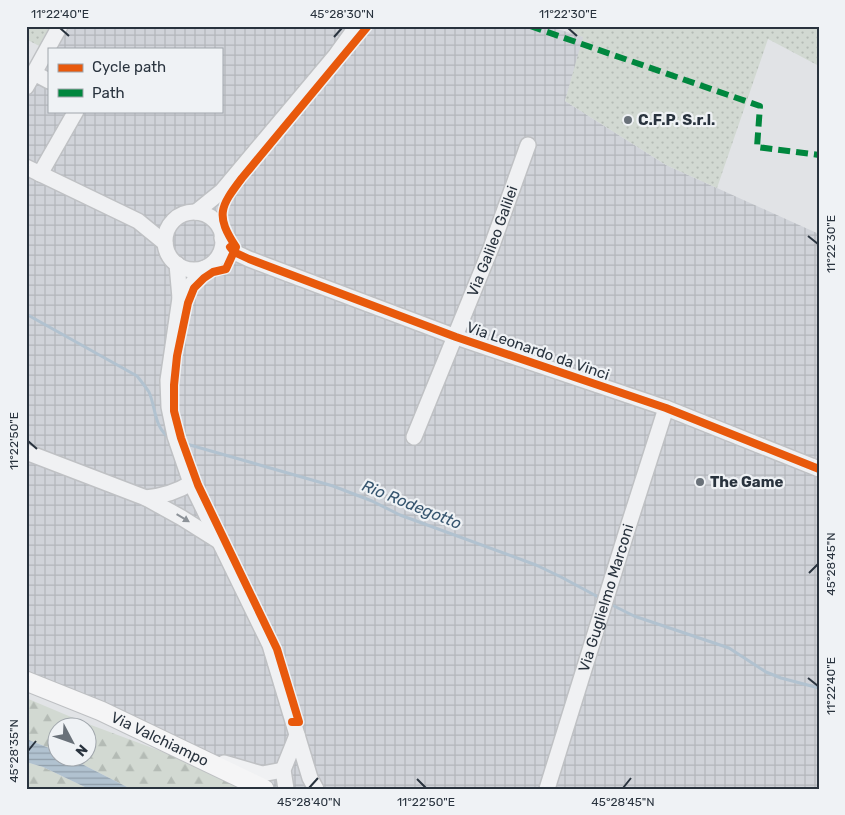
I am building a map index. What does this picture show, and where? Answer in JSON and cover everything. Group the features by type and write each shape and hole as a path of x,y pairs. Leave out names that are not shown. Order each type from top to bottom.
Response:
{"main road":[{"name":"Via Valchiampo","path":"26,681 101,711 264,789"}],"street":[{"path":"26,87 60,26"},
{"path":"210,264 195,270 185,269 171,259 165,243 166,235 173,221 180,216 196,212 222,191 336,55 357,26"},
{"path":"34,72 48,80"},
{"path":"75,112 33,170 138,221 165,243"},
{"name":"Via Galileo Galilei","path":"414,437 491,248 528,145"},
{"path":"216,222 222,191"},
{"path":"180,298 220,253 222,238 216,222 210,217 196,212"},
{"path":"138,221 173,221"},
{"name":"Via Leonardo da Vinci","path":"222,238 234,252 249,259 456,337 666,408 816,464"},
{"name":"Via Leonardo da Vinci","path":"210,264 249,259"},
{"path":"177,264 180,298 168,380 169,407 174,436 191,483 270,645 307,769 316,789"},
{"name":"Via Guglielmo Marconi","path":"547,789 666,408"},
{"path":"26,452 146,498 218,540"},
{"path":"146,498 163,496 191,483"},
{"path":"286,789 283,770 297,735"},
{"path":"191,754 262,774 283,770"},
{"path":"294,789 307,769"}],"shaded area":[{"path":"55,26 547,26 584,37 565,101 666,165 819,234 819,789 262,789 26,678 26,77"}],"green space":[{"path":"26,26 55,26 43,48 26,39"},
{"path":"574,26 814,26 819,29 819,66 768,39 717,188 666,165 565,101 583,37 570,33"},
{"path":"26,698 74,718 48,718 48,748 26,739"},
{"path":"98,728 262,789 131,789 90,768 98,768"},
{"path":"26,762 43,767 89,789 26,789"}],"water":[{"path":"26,739 48,748 48,768 90,768 131,789 89,789 43,767 26,762"}],"waterway":[{"name":"Rio Rodegotto","path":"26,314 137,376 149,392 161,429 170,438"},
{"name":"Rio Rodegotto","path":"183,443 333,486 372,501 400,515 536,565 602,599"},
{"name":"Rio Rodegotto","path":"610,604 634,616 729,648 766,672 819,688"}],"marked path":[{"path":"530,26 760,106 757,147 819,155"}],"cycle path":[{"path":"292,722 299,722 277,649 198,485 181,438 174,411 177,356 188,303 194,288 213,272 226,269 236,247 229,236 223,219 223,211 229,197 242,178 368,26"},
{"path":"230,247 234,252 249,259 456,337 666,408 819,469"}],"place":[{"name":"C.F.P. S.r.l.","path":"628,120"},
{"name":"The Game","path":"700,482"}]}
